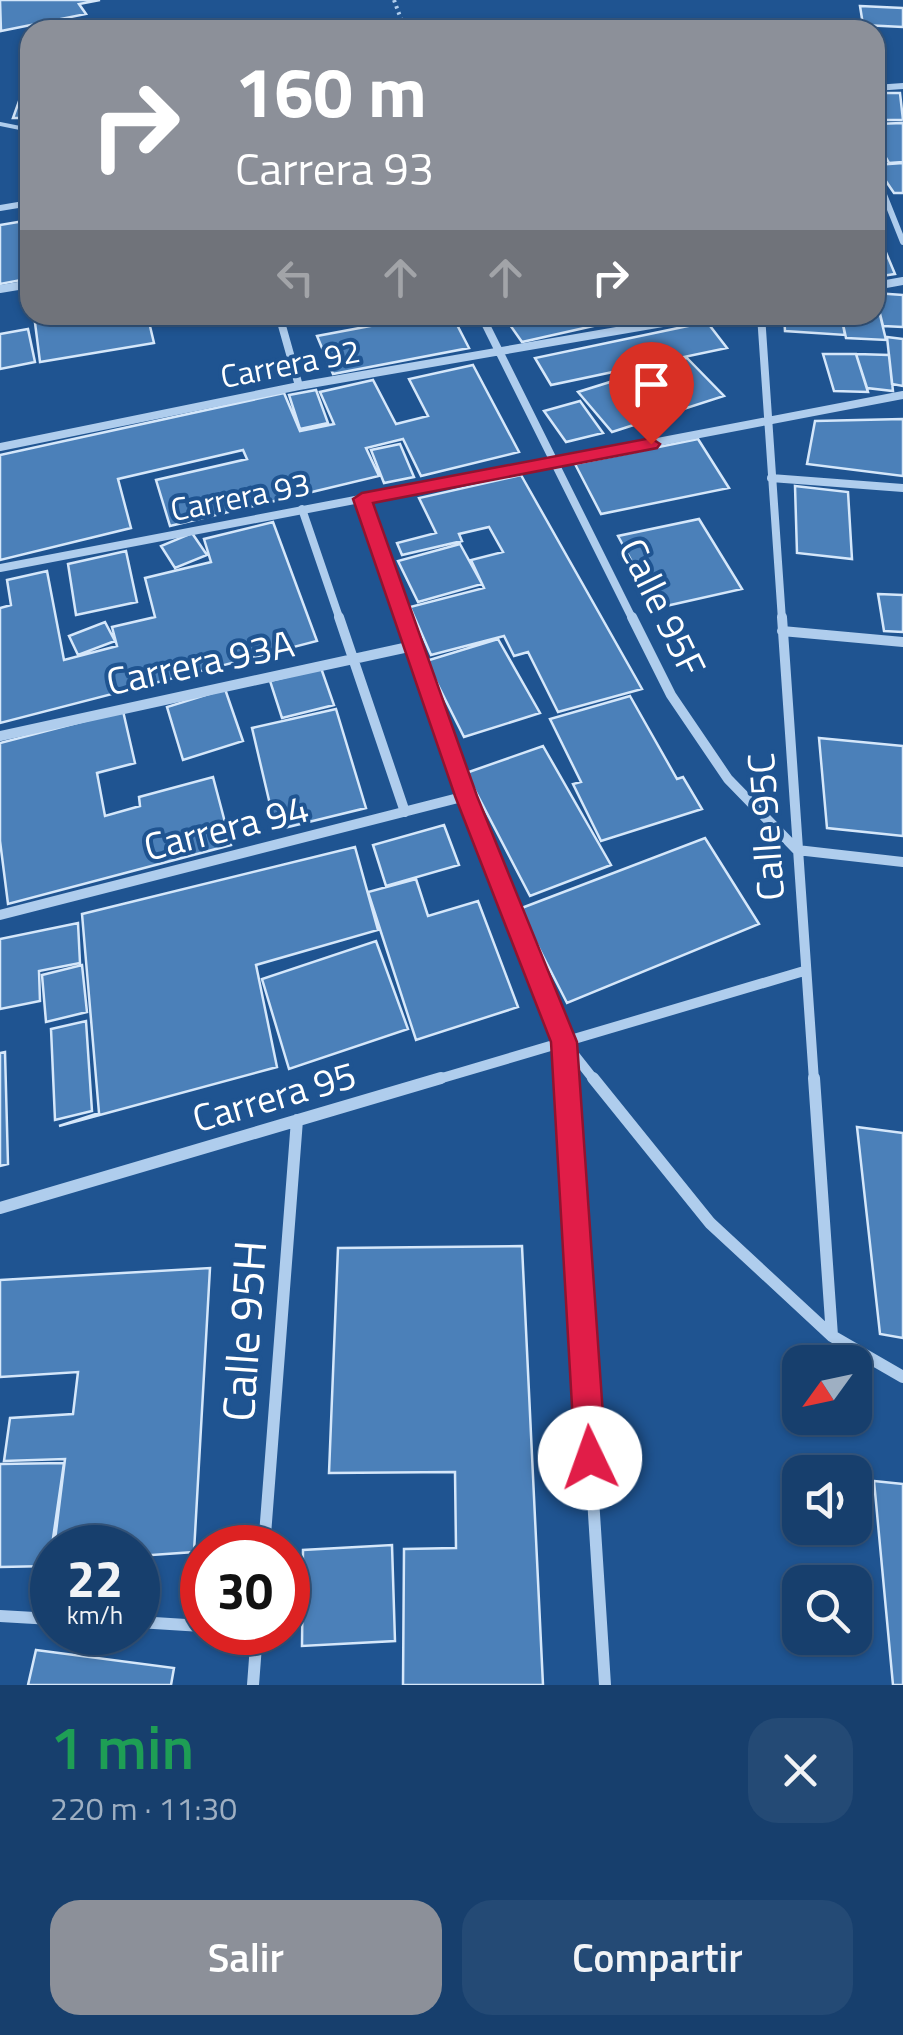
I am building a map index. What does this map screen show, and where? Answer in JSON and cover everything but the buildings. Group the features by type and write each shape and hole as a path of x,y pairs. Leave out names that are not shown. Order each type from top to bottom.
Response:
{"street":[{"path":"885,197 903,242"},
{"path":"281,325 299,386"},
{"name":"Calle 95F","path":"486,325 558,461 671,695 728,779 797,850"},
{"name":"Carrera 92","path":"0,447 299,386 633,325"},
{"name":"Calle 95C","path":"762,325 832,1336"},
{"name":"Carrera 93","path":"0,568 903,395"},
{"path":"772,478 903,488"},
{"path":"362,499 466,796 564,1042 710,1222 832,1336 903,1377"},
{"path":"302,509 405,812"},
{"path":"782,631 903,642"},
{"name":"Carrera 93A","path":"0,736 414,646"},
{"name":"Carrera 94","path":"0,915 466,796"},
{"path":"797,850 903,862"},
{"name":"Carrera 95","path":"0,1208 804,971"},
{"path":"564,1042 605,1685"},
{"name":"Calle 95H","path":"266,1525 298,1120"},
{"path":"0,1616 30,1617"},
{"path":"253,1685 255,1655"}],"route":[{"path":"590,1458 564,1042 466,796 362,499 651,444"}]}
